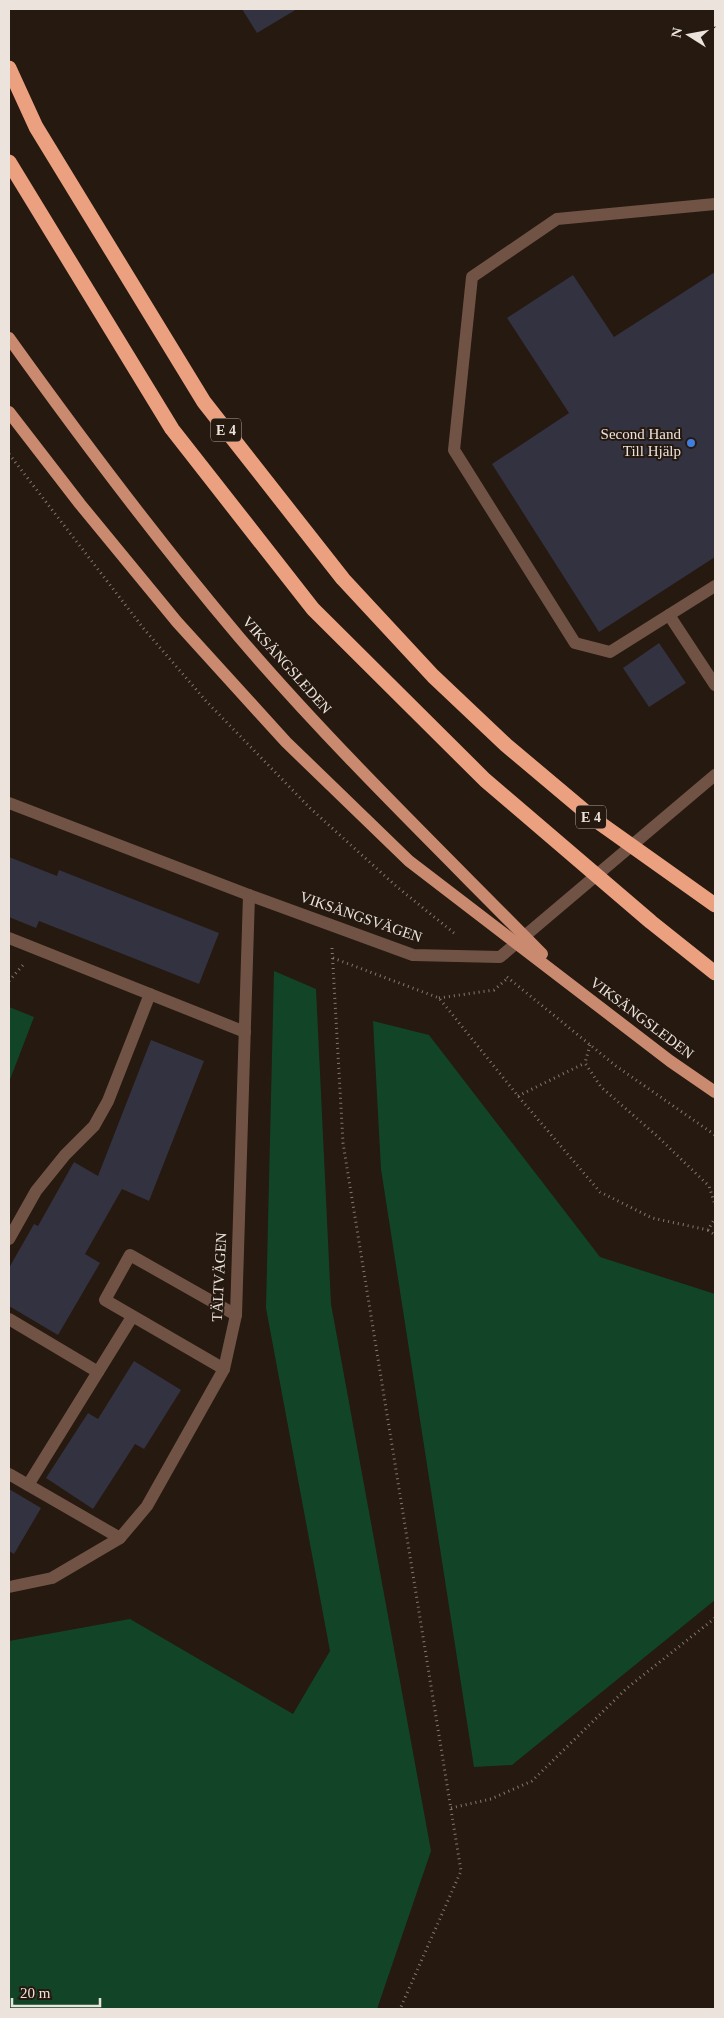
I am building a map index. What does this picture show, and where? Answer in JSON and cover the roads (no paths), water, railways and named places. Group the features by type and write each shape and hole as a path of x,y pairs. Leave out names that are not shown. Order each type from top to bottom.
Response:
{"highway":[{"name":"E 4","path":"9,68 36,127 204,402 343,579 432,676 506,745 594,819 681,883 715,905"},
{"path":"9,162 172,429 314,608 485,780 651,922 715,973"}],"main road":[{"name":"VIKSÄNGSLEDEN","path":"9,338 82,441 240,637 335,743 574,986"},
{"name":"VIKSÄNGSLEDEN","path":"9,412 80,504 177,622 286,742 409,861 670,1061 715,1092"}],"street":[{"path":"715,204 557,219 472,277 454,450 575,643 610,652 715,586"},
{"path":"669,615 715,685"},
{"name":"VIKSÄNGSVÄGEN","path":"9,803 249,895 413,955 500,957 715,775"},
{"name":"TÄLTVÄGEN","path":"9,1587 52,1578 120,1538 147,1506 224,1369 236,1314 249,895"},
{"path":"9,938 244,1032"},
{"path":"9,1239 36,1191 65,1155 94,1126 108,1101 150,994"},
{"path":"224,1369 105,1300 130,1255 236,1314"},
{"path":"28,1485 132,1316"},
{"path":"9,1319 98,1372"},
{"path":"9,1474 120,1538"}],"place":[{"name":"Second Hand Till Hjälp","path":"691,443"}]}
